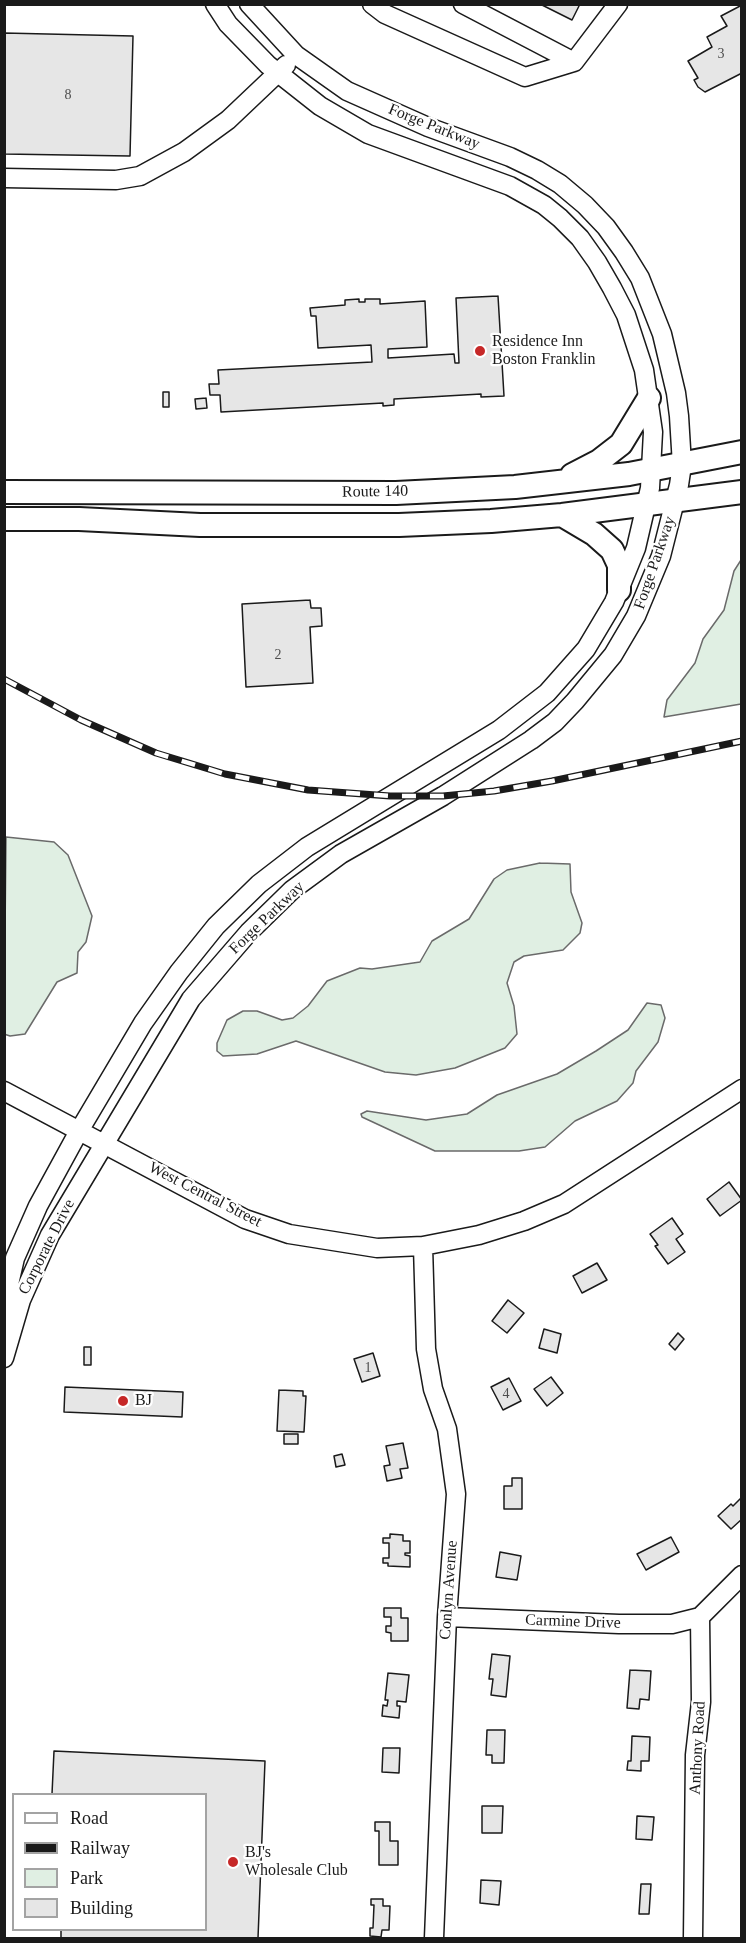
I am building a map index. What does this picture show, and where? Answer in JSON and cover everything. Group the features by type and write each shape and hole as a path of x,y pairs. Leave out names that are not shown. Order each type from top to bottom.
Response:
{"main road":[{"path":"558,483 599,461 621,444 650,398"},
{"name":"Route 140","path":"4,492 396,493 558,483 653,470 741,452"},
{"name":"Route 140","path":"4,519 79,519 200,525 399,525 562,515 741,492"},
{"path":"562,515 594,534 612,550 619,565 620,590"}],"street":[{"name":"Forge Parkway","path":"79,1131 143,1023 179,972 216,926 258,884 307,846 499,730 547,693 586,649 620,590 636,548 648,504 653,470 650,398 636,342 612,288 580,238 560,218 536,200 510,186 368,134 320,106 268,65 228,24 215,4"},
{"name":"Forge Parkway","path":"104,1143 191,999 249,932 292,890 341,854 442,796 531,740 555,722 583,692 613,655 636,616 661,556 676,501 682,465 682,440 676,393 652,306 640,278 606,227 560,184 537,170 510,157 428,127 347,91 296,55 249,4"},
{"path":"372,4 385,14 525,77 574,62 618,4"},
{"path":"463,4 574,62"},
{"path":"4,178 116,180 140,176 183,152 228,120 296,55"},
{"name":"West Central Street","path":"4,1091 245,1219 289,1234 377,1248 423,1246 490,1232 564,1204 741,1089"},
{"name":"Corporate Drive","path":"4,1346 7,1293 15,1258 38,1206 79,1131"},
{"name":"Corporate Drive","path":"4,1358 21,1300 46,1244 104,1143"},
{"name":"Conlyn Avenue","path":"423,1246 426,1349 433,1389 447,1429 456,1494 447,1617 434,1938"},
{"path":"700,1617 741,1575"},
{"name":"Carmine Drive","path":"447,1617 672,1624 700,1617"},
{"name":"Anthony Road","path":"693,1938 696,1755 701,1702 700,1617"}],"green space":[{"path":"741,560 741,704 664,717 667,700 695,663 703,639 724,610 734,571"},
{"path":"6,837 54,842 68,855 92,916 86,942 78,952 77,973 57,982 25,1034 10,1036 4,1034"},
{"path":"540,863 570,864 571,892 582,923 580,933 563,950 524,956 514,962 507,983 514,1006 517,1034 505,1048 455,1068 416,1075 385,1072 296,1041 257,1054 223,1056 217,1051 217,1043 227,1020 243,1011 257,1011 282,1020 293,1018 308,1006 327,981 360,968 372,969 420,962 432,941 469,919 494,879 507,870"},
{"path":"647,1003 661,1005 665,1018 658,1042 636,1071 633,1083 617,1101 575,1121 545,1147 519,1151 435,1151 362,1117 361,1114 367,1111 426,1120 467,1114 497,1095 557,1074 596,1051 628,1030"}],"building":[{"path":"540,4 580,4 572,20"},
{"path":"742,5 742,73 705,92 694,80 698,78 688,61 712,47 707,37 727,26 721,16"},
{"path":"4,33 133,36 130,156 4,154"},
{"name":"Residence Inn Boston Franklin","path":"498,296 504,396 481,397 481,394 394,399 394,405 383,406 383,403 221,412 220,395 210,395 209,384 219,384 218,370 372,362 371,345 318,348 316,316 311,316 310,308 345,305 345,300 359,299 359,302 365,302 365,299 380,299 380,304 425,301 427,347 388,349 388,358 454,354 455,363 459,363 456,298"},
{"path":"163,392 169,392 169,407 163,407"},
{"path":"206,398 207,408 196,409 195,399"},
{"path":"310,600 311,608 321,608 322,626 310,627 313,683 246,687 242,604"},
{"path":"729,1182 742,1200 720,1216 707,1199"},
{"path":"672,1218 683,1234 676,1239 685,1252 668,1264 655,1246 658,1245 650,1234"},
{"path":"597,1263 607,1280 582,1293 573,1276"},
{"path":"508,1300 524,1313 507,1333 492,1321"},
{"path":"544,1329 561,1334 557,1353 539,1348"},
{"path":"678,1333 684,1339 675,1350 669,1344"},
{"path":"84,1347 91,1347 91,1365 84,1365"},
{"path":"373,1353 380,1376 362,1382 354,1359"},
{"path":"551,1377 563,1393 547,1406 534,1389"},
{"path":"509,1378 521,1401 503,1410 491,1387"},
{"path":"65,1387 183,1392 182,1417 64,1412"},
{"path":"279,1390 303,1391 303,1396 306,1396 304,1432 277,1431"},
{"path":"284,1434 298,1434 298,1444 284,1444"},
{"path":"403,1443 408,1468 400,1469 402,1478 387,1481 384,1466 390,1465 386,1446"},
{"path":"342,1454 345,1465 336,1467 334,1456"},
{"path":"512,1478 522,1478 522,1509 504,1509 504,1486 512,1486"},
{"path":"742,1497 742,1519 731,1529 718,1516"},
{"path":"390,1534 403,1535 403,1541 410,1541 410,1553 405,1553 405,1555 410,1556 410,1567 388,1566 388,1563 383,1563 383,1558 389,1558 389,1543 383,1543 383,1538 390,1538"},
{"path":"671,1537 679,1552 646,1570 637,1554"},
{"path":"500,1552 521,1556 517,1580 496,1577"},
{"path":"384,1608 401,1608 401,1618 408,1618 408,1641 391,1641 391,1633 386,1632 386,1626 391,1626 391,1617 384,1617"},
{"path":"492,1654 510,1656 506,1697 491,1695 493,1679 489,1679"},
{"path":"630,1670 651,1671 649,1700 640,1699 639,1709 627,1708"},
{"path":"388,1673 409,1675 406,1702 397,1701 397,1706 400,1706 399,1718 382,1716 383,1705 387,1706 388,1700 385,1700"},
{"path":"487,1730 505,1730 504,1763 492,1763 492,1755 486,1755"},
{"path":"632,1736 650,1737 649,1761 641,1761 641,1771 627,1770 628,1761 631,1761"},
{"path":"383,1748 400,1748 399,1773 382,1772"},
{"name":"BJ's Wholesale Club","path":"54,1751 265,1761 258,1938 61,1938 61,1931 207,1931 207,1793 52,1793"},
{"path":"482,1806 503,1806 502,1833 482,1833"},
{"path":"637,1816 654,1817 652,1840 636,1839"},
{"path":"375,1822 390,1822 390,1841 398,1841 398,1865 379,1865 379,1831 375,1831"},
{"path":"481,1880 501,1881 499,1905 480,1903"},
{"path":"641,1884 651,1884 649,1914 639,1914"},
{"path":"371,1899 383,1899 383,1906 390,1906 389,1930 382,1930 381,1937 370,1936 370,1928 373,1928 374,1905 371,1905"}],"railway":[{"path":"4,679 81,720 156,753 225,774 308,790 390,796 443,796 494,791 742,741"}],"place":[{"name":"Residence Inn Boston Franklin","path":"480,351"},
{"name":"BJ","path":"123,1401"},
{"name":"BJ's Wholesale Club","path":"233,1862"}]}
